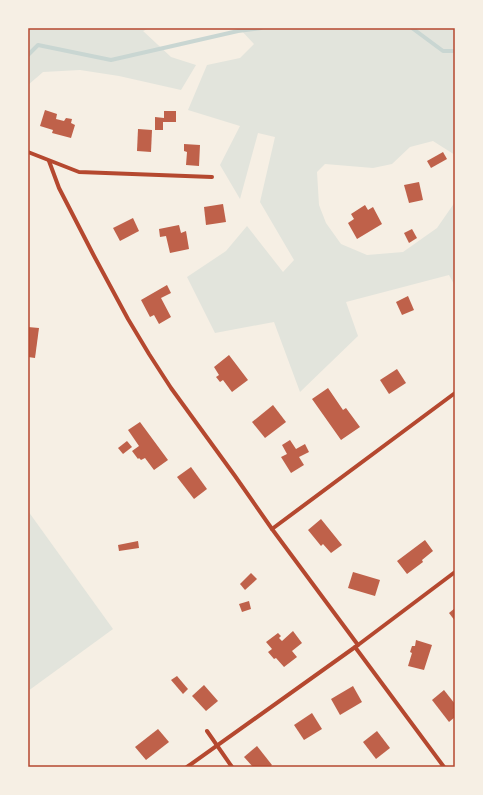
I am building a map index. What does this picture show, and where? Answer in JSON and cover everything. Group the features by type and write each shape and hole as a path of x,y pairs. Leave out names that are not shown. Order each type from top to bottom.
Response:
{"street":[{"path":"28,152 78,172 212,177"},
{"path":"48,161 59,188 93,254 128,318 171,388 444,767"},
{"path":"272,529 455,393"},
{"path":"187,767 356,646 455,572"},
{"path":"207,731 232,767"}],"shaded area":[{"path":"28,28 150,28 143,31 171,57 196,65 181,90 119,76 80,70 43,72 28,85"},
{"path":"239,28 455,28 455,155 433,141 410,147 392,164 373,168 325,164 317,172 319,205 326,223 341,244 367,255 403,252 437,228 455,202 455,286 449,275 346,302 358,336 300,392 274,322 215,333 187,277 226,251 247,226 283,272 294,260 260,202 275,137 258,133 240,199 220,165 240,126 188,110 207,65 240,58 254,44"},
{"path":"28,511 113,629 28,691"}],"building":[{"path":"45,110 57,114 56,119 64,121 66,118 72,119 71,123 75,125 71,138 52,133 53,130 40,126"},
{"path":"164,111 176,111 176,122 163,122 163,130 155,130 155,117 164,118"},
{"path":"138,129 152,130 151,152 137,151"},
{"path":"184,144 200,145 199,166 186,165 187,152 184,151"},
{"path":"443,152 447,159 431,168 427,161"},
{"path":"419,182 423,200 409,203 404,185"},
{"path":"223,204 226,222 206,225 204,207"},
{"path":"365,205 368,210 373,207 382,224 357,239 348,223 354,219 351,214"},
{"path":"133,218 139,231 120,241 113,228"},
{"path":"179,225 181,233 186,231 189,249 170,253 166,236 160,237 159,229"},
{"path":"412,229 417,238 409,243 404,233"},
{"path":"167,285 171,293 161,298 171,317 159,324 154,315 150,317 141,300"},
{"path":"408,296 414,310 402,315 396,302"},
{"path":"28,327 39,328 35,358 28,357"},
{"path":"229,355 248,380 232,392 223,380 220,382 216,377 219,375 214,367"},
{"path":"397,369 406,383 389,394 380,380"},
{"path":"328,388 343,410 346,408 360,427 341,440 312,399"},
{"path":"273,405 286,422 265,438 252,422"},
{"path":"140,422 168,460 154,470 145,458 141,460 139,458 138,459 132,451 139,446 128,430"},
{"path":"290,440 296,449 305,444 309,452 299,457 304,465 291,473 281,457 287,454 282,445"},
{"path":"127,441 132,447 123,454 118,448"},
{"path":"191,467 207,489 194,499 177,477"},
{"path":"321,519 342,545 331,553 323,544 321,546 308,530"},
{"path":"425,540 433,551 422,560 423,562 407,574 397,561"},
{"path":"138,541 139,548 119,551 118,545"},
{"path":"353,572 380,580 375,596 348,588"},
{"path":"251,573 257,579 245,590 240,584"},
{"path":"249,601 251,609 242,612 239,604"},
{"path":"455,608 455,621 449,613"},
{"path":"293,631 302,643 292,651 297,657 284,667 268,652 272,649 266,642 278,633 281,636 279,638 282,641"},
{"path":"416,640 432,645 424,670 408,666 412,653 410,652 412,646 415,646"},
{"path":"177,676 188,689 183,694 171,680"},
{"path":"204,685 218,701 206,711 192,696"},
{"path":"353,686 362,702 340,715 331,699"},
{"path":"444,690 455,704 455,717 449,722 432,700"},
{"path":"312,713 322,729 304,740 294,725"},
{"path":"158,729 169,742 146,760 135,747"},
{"path":"377,731 390,748 376,759 363,742"},
{"path":"257,746 272,765 270,767 253,767 244,757"}],"waterway":[{"path":"28,55 38,45 111,60 238,31 261,28"},
{"path":"412,28 443,51 455,51"}]}
